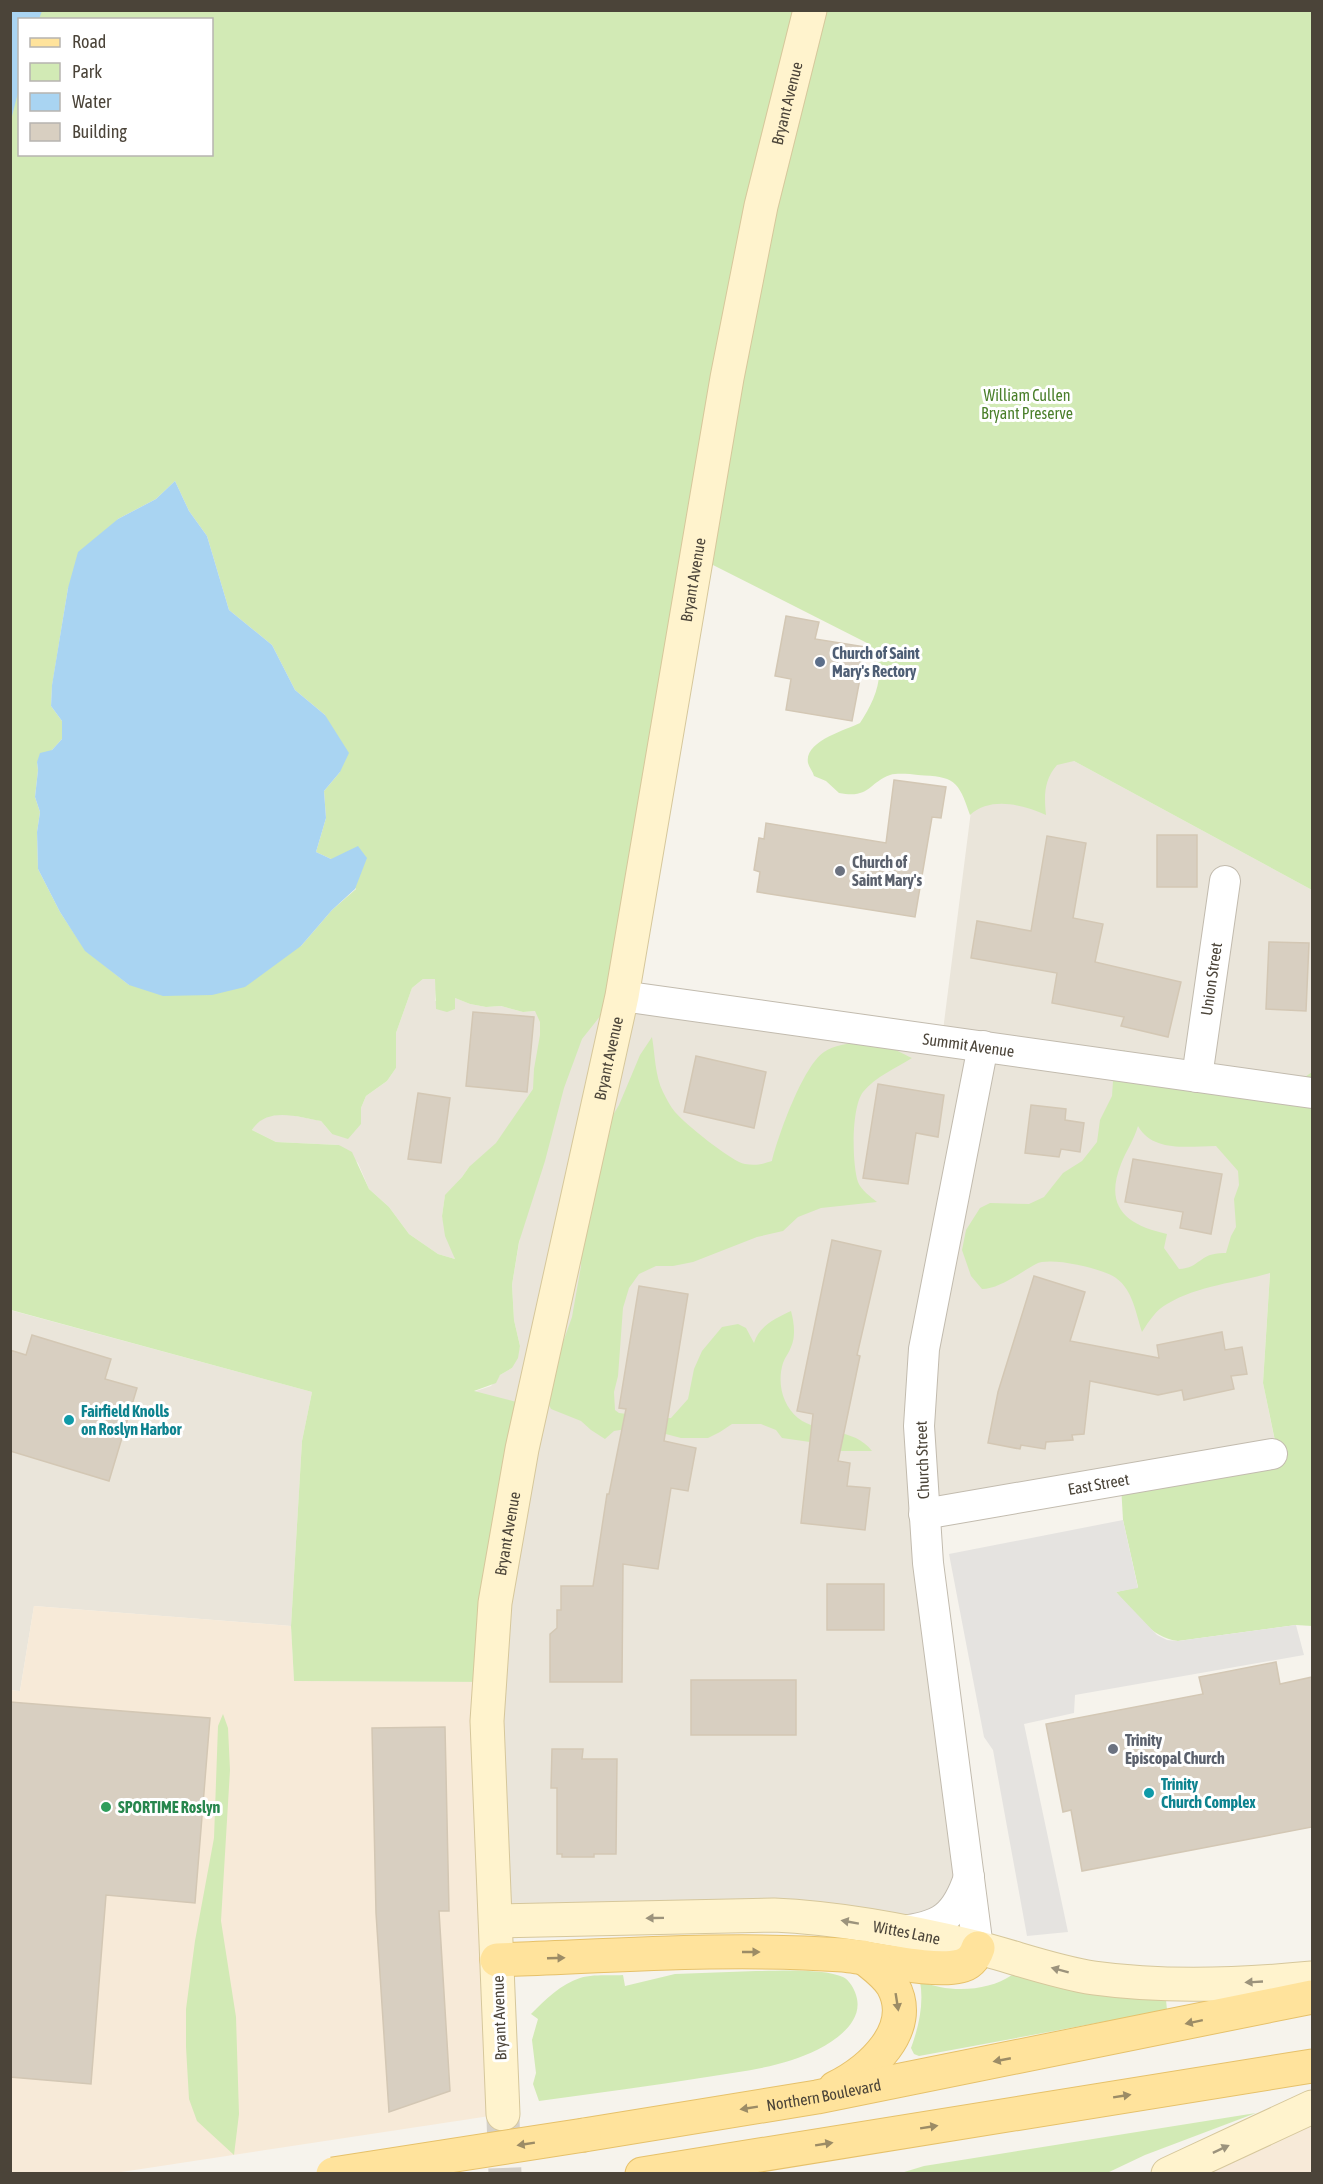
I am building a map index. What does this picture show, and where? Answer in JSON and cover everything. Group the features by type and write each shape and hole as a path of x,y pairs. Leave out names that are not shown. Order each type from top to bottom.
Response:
{"main road":[{"name":"Bryant Avenue","path":"503,2114 488,1721 495,1603 522,1449 622,996 727,378 761,206 810,10"},
{"name":"Wittes Lane","path":"496,1921 774,1916 831,1919 978,1948 1095,1978 1210,1984 1312,1978"},
{"path":"497,1960 749,1951 863,1957 947,1968 971,1961 978,1948"},
{"path":"817,2097 850,2080 870,2065 884,2051 892,2038 898,2014 898,2002 894,1988 884,1973 863,1957"},
{"name":"Northern Boulevard","path":"333,2174 817,2097 1312,1997"},
{"path":"642,2174 1312,2066"},
{"path":"1168,2174 1312,2107"}],"street":[{"name":"Union Street","path":"1197,1077 1225,880"},
{"name":"Summit Avenue","path":"622,996 1312,1093"},
{"name":"Church Street","path":"978,1948 932,1596 919,1426 924,1349 983,1046"},
{"name":"East Street","path":"924,1514 1272,1454"},
{"path":"899,1931 924,1927 948,1916 963,1896 969,1877"}],"shaded area":[{"path":"983,717 1074,761 1312,890 1312,1143 1270,1272 1263,1383 1279,1461 924,1515 978,1948 899,1931 496,1921 487,1721 531,1406 473,1392 491,1386 500,1375 512,1368 520,1346 514,1320 512,1285 525,1207 469,1167 445,1196 442,1216 455,1259 438,1254 409,1234 389,1207 369,1189 358,1163 339,1145 276,1142 252,1130 266,1116 286,1114 321,1121 332,1134 361,1124 361,1108 366,1096 387,1081 396,1068 396,1033 412,988 423,979 435,979 435,1001 455,998 470,1004 486,1007 501,1006 523,1012 617,995 941,1046"},
{"path":"10,1310 312,1392 302,1441 291,1626 34,1606 20,1691 11,1690"},
{"path":"1123,1520 1138,1588 1116,1592 1157,1635 1167,1640 1178,1641 1296,1625 1304,1655 1075,1695 1074,1713 1024,1724 1068,1932 1027,1936 993,1750 984,1737 949,1554"},
{"path":"34,1606 291,1626 294,1681 489,1682 503,2114 115,2173 11,2173 10,1690 20,1691"},
{"path":"1312,2107 1312,2173 1168,2173"}],"green space":[{"name":"William Cullen Bryant Preserve","path":"10,11 1312,11 1312,890 1074,761 1057,765 1050,776 1045,794 1046,815 1027,808 997,804 978,809 970,815 958,787 953,782 940,777 893,774 863,792 839,793 826,781 814,776 808,763 809,755 812,748 827,737 860,723 871,704 878,683 878,662 874,652 867,643 709,563 617,995 582,1039 564,1088 545,1161 519,1242 512,1285 514,1320 520,1346 518,1358 512,1368 500,1375 496,1383 474,1391 532,1406 489,1682 294,1681 291,1626 302,1441 312,1392 11,1310","holes":["175,481 189,511 207,536 229,610 272,645 295,690 325,715 340,772 324,791 326,818 316,852 331,859 356,889 332,910 301,946 129,985 85,950 60,912 38,869 37,832 40,812 35,797 37,762 62,739 62,721 51,706 52,686 68,588 118,519 156,499","423,979 435,979 436,1009 447,1012 455,1009 455,998 486,1007 501,1006 523,1012 535,1011 540,1022 533,1089 496,1143 469,1167 445,1195 442,1216 445,1236 455,1259 438,1254 409,1234 389,1207 369,1189 352,1152 339,1145 276,1142 252,1130 266,1118 284,1115 321,1121 332,1134 348,1139 361,1124 361,1108 366,1096 387,1081 396,1068 396,1033 412,988"]},
{"path":"652,1037 658,1079 673,1110 720,1150 739,1162 749,1165 772,1161 800,1086 808,1071 824,1052 844,1044 868,1043 886,1046 912,1058 868,1087 863,1092 856,1110 854,1150 856,1174 861,1188 877,1202 821,1208 798,1217 783,1231 757,1237 693,1262 673,1266 656,1266 639,1274 629,1288 623,1308 618,1376 614,1392 615,1410 619,1413 671,1418 688,1399 694,1369 702,1351 722,1327 738,1324 746,1328 754,1343 764,1327 791,1311 794,1338 781,1370 782,1393 788,1407 798,1418 807,1423 856,1438 872,1451 837,1451 817,1443 782,1438 776,1430 761,1424 732,1424 708,1438 681,1438 662,1433 620,1430 614,1431 605,1439 581,1421 551,1409 548,1403 557,1359 572,1317 581,1266 583,1219 600,1137 619,1105 640,1055"},
{"path":"1124,1050 1141,1064 1291,1087 1312,1072 1312,1626 1296,1625 1178,1641 1159,1635 1151,1629 1116,1592 1138,1587 1123,1520 1121,1485 1233,1452 1242,1444 1254,1444 1279,1460 1263,1383 1270,1273 1205,1288 1179,1298 1159,1309 1142,1332 1126,1289 1110,1274 1077,1265 1043,1262 1003,1283 982,1289 971,1276 962,1250 966,1230 980,1208 990,1203 1029,1204 1044,1197 1063,1173 1082,1161 1097,1142 1100,1120 1112,1096 1114,1066","holes":["1138,1126 1153,1141 1172,1146 1216,1146 1238,1171 1239,1185 1234,1199 1236,1227 1226,1253 1210,1255 1192,1266 1179,1269 1164,1248 1167,1234 1140,1225 1122,1212 1117,1203 1116,1179"]},
{"path":"223,1714 228,1728 230,1770 221,1921 236,2017 239,2114 234,2155 197,2121 189,2099 186,2047 186,2009 195,1941 214,1838 218,1726"},
{"path":"812,1971 843,1977 851,1984 856,1995 857,2007 854,2018 838,2037 827,2045 782,2063 750,2070 539,2101 533,2084 536,2073 532,2040 538,2019 531,2014 566,1984 585,1977 623,1975 625,1986 675,1974"},
{"path":"1012,1975 1063,1987 1166,2000 1167,2010 919,2056 914,2054 911,2048 920,2015 920,1981 943,1988 967,1989 991,1985"},
{"path":"1256,2113 1145,2155 1107,2173 901,2173 924,2166"}],"water":[{"path":"11,10 42,11 39,18 18,18 18,93 11,120"},
{"path":"175,481 189,511 207,536 229,610 272,645 295,690 325,715 349,753 340,772 324,791 326,818 316,852 331,859 358,846 367,858 355,889 332,910 301,946 245,987 212,995 163,996 129,985 85,951 60,912 38,869 37,832 40,812 35,797 37,762 40,753 52,750 62,739 62,721 51,706 52,685 68,588 78,552 118,519 156,499"}],"building":[{"name":"Church of Saint Mary's Rectory","path":"786,616 819,622 815,639 866,647 852,721 786,710 791,679 775,676"},
{"name":"Church of Saint Mary's","path":"894,780 946,787 941,818 932,817 915,917 757,892 760,872 754,870 759,838 764,839 766,823 886,843"},
{"path":"1157,835 1197,835 1197,887 1157,887"},
{"path":"1047,836 1086,843 1073,918 1103,924 1095,962 1181,982 1168,1037 1121,1026 1124,1017 1052,1003 1057,973 971,958 977,921 1031,931"},
{"path":"1269,942 1309,943 1306,1011 1266,1009"},
{"path":"473,1012 534,1017 527,1092 466,1086"},
{"path":"696,1056 766,1072 754,1128 684,1112"},
{"path":"878,1084 944,1095 938,1137 916,1133 908,1184 863,1178"},
{"path":"418,1093 450,1098 441,1163 408,1159"},
{"path":"1031,1105 1066,1109 1065,1120 1084,1123 1080,1152 1061,1149 1059,1157 1025,1153"},
{"path":"1133,1159 1222,1174 1211,1234 1180,1228 1183,1212 1125,1202"},
{"path":"832,1240 881,1251 857,1355 860,1356 838,1461 850,1463 847,1486 870,1488 865,1530 801,1523 813,1414 797,1411"},
{"path":"1034,1276 1085,1292 1070,1341 1159,1358 1157,1345 1222,1332 1225,1350 1242,1347 1247,1374 1231,1376 1234,1389 1184,1400 1182,1390 1158,1395 1090,1381 1084,1434 1072,1435 1073,1440 1046,1442 1045,1449 1021,1445 1020,1449 988,1443 998,1392"},
{"path":"639,1286 688,1294 664,1441 696,1448 688,1491 671,1488 658,1569 623,1564 622,1682 550,1682 550,1634 557,1628 557,1610 561,1610 561,1586 593,1586 607,1494 609,1494 626,1409 619,1408"},
{"name":"Fairfield Knolls on Roslyn Harbor","path":"32,1335 111,1359 105,1379 137,1388 109,1481 10,1451 10,1350 26,1355"},
{"path":"827,1584 884,1584 884,1630 827,1630"},
{"name":"Trinity Episcopal Church","path":"1276,1662 1280,1684 1312,1677 1312,1827 1082,1871 1071,1810 1063,1812 1046,1724 1203,1694 1199,1677"},
{"path":"691,1680 796,1680 796,1735 691,1735"},
{"name":"SPORTIME Roslyn","path":"10,1702 210,1718 195,1903 106,1895 91,2084 10,2077"},
{"path":"445,1727 449,1911 439,1911 450,2091 389,2112 376,1913 372,1728"},
{"path":"552,1749 583,1749 582,1759 617,1759 616,1854 562,1857 562,1854 557,1854 557,1788 551,1788"}],"tunnel":[{"path":"503,2119 505,2174"}],"place":[{"name":"Church of Saint Mary's Rectory","path":"820,662"},
{"name":"Church of Saint Mary's","path":"840,871"},
{"name":"Fairfield Knolls on Roslyn Harbor","path":"69,1420"},
{"name":"Trinity Episcopal Church","path":"1113,1749"},
{"name":"Trinity Church Complex","path":"1149,1793"},
{"name":"SPORTIME Roslyn","path":"106,1807"}]}
